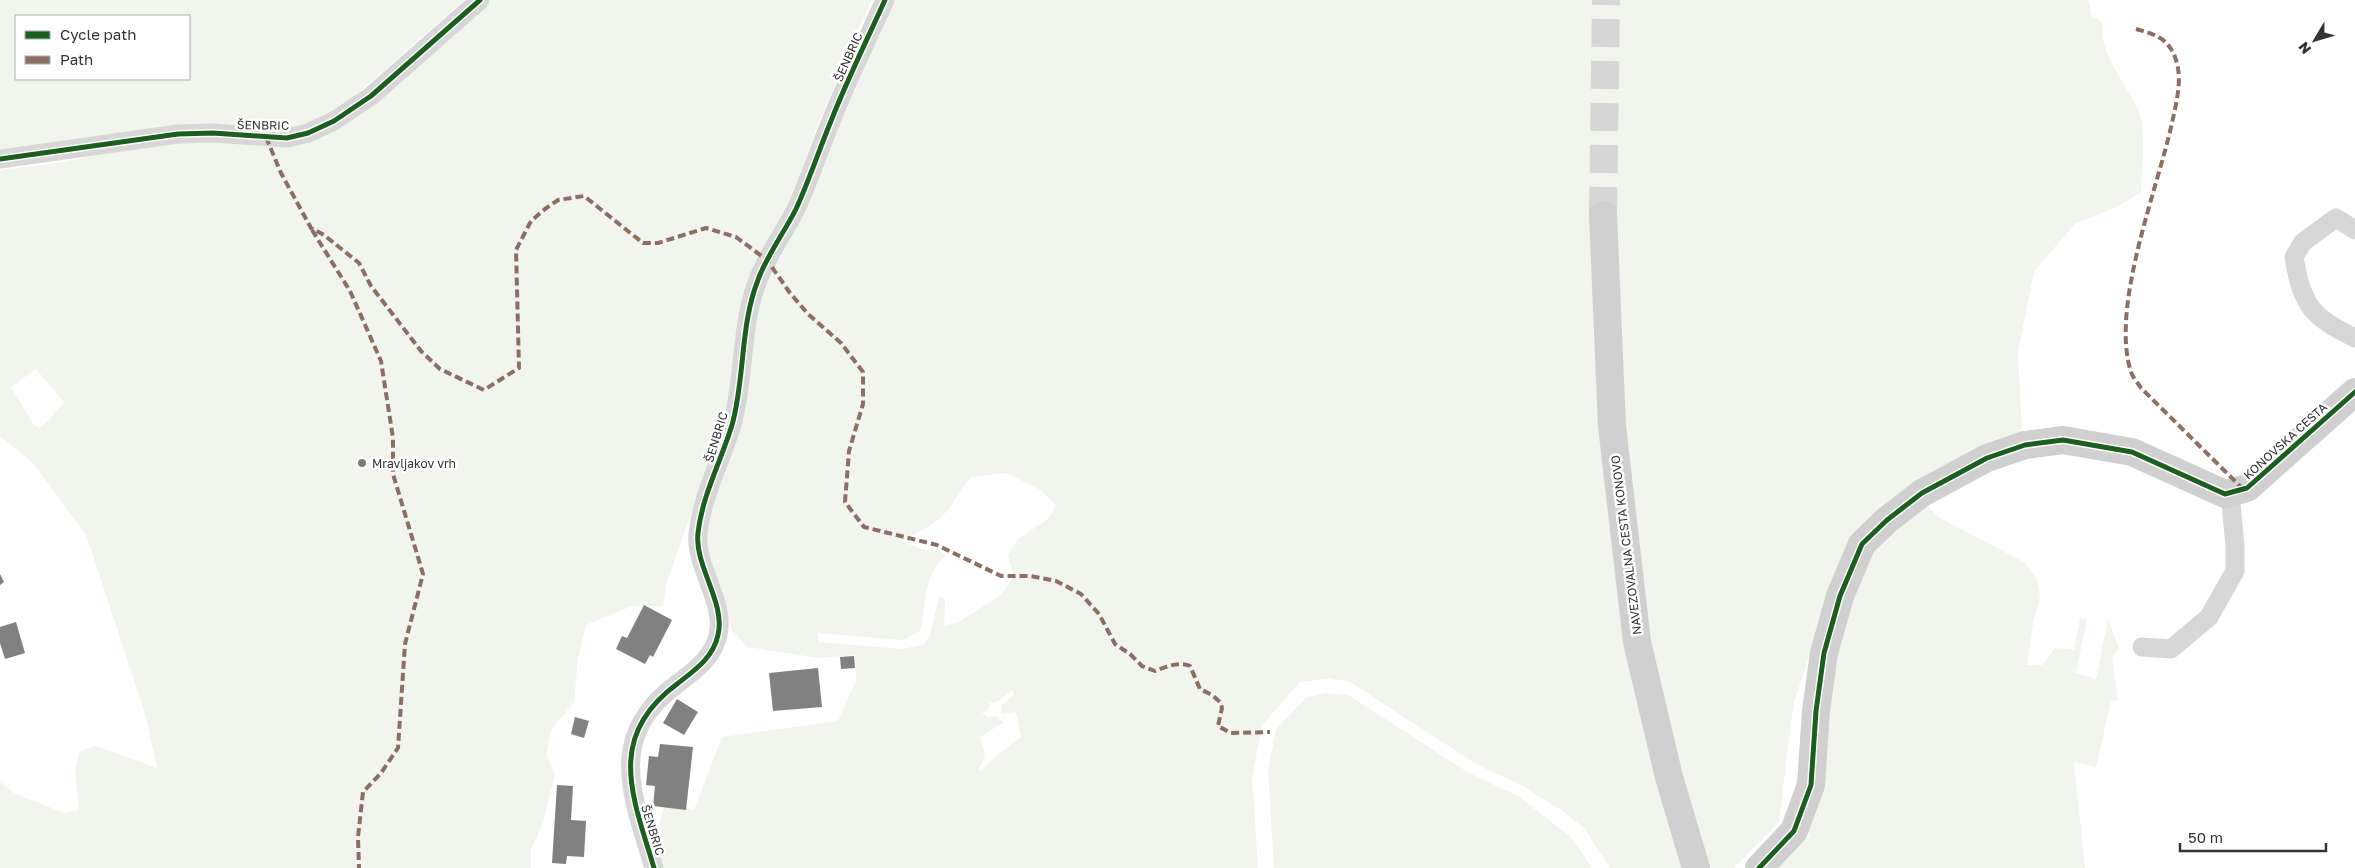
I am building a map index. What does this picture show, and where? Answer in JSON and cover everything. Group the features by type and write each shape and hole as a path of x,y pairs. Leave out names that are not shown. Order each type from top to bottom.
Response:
{"street":[{"name":"ŠENBRIC","path":"0,159 178,134 287,138 308,133 334,121 370,96 480,0"},
{"name":"ŠENBRIC","path":"654,868 633,797 630,772 636,735 650,707 664,693 700,666 713,650 719,632 716,608 701,558 697,536 705,501 733,423 748,317 757,282 796,208 832,118 885,0"},
{"name":"NAVEZOVALNA CESTA KONOVO","path":"1603,215 1612,426 1637,642 1669,777 1696,868"},
{"path":"2355,230 2336,218 2303,242 2294,258 2298,280 2312,311 2329,325 2355,338"},
{"name":"KONOVSKA CESTA","path":"2230,493 2247,488 2355,392"},
{"path":"1759,868 1794,831 1811,785 1816,711 1824,653 1840,596 1862,544 1922,493 1988,458 2025,445 2063,440 2132,452 2225,494 2230,493 2235,546 2235,571 2208,617 2171,648 2142,647"}],"shaded area":[{"path":"0,0 464,0 340,109 315,121 286,131 0,156"},
{"path":"490,0 871,0 817,127 784,222 746,296 724,421 667,581 663,606 632,606 586,625 578,658 574,702 551,730 546,755 555,774 543,823 531,849 531,868 0,868 0,782 14,793 64,813 79,810 75,772 79,751 96,746 157,768 146,716 86,535 33,463 0,436 0,170 57,163 161,143 302,144 421,63","holes":["36,369 64,402 48,421 39,428 34,425 11,387"]},
{"path":"891,0 2088,0 2092,17 2103,22 2102,33 2109,57 2139,112 2143,130 2141,192 2117,207 2075,224 2034,271 2018,352 2022,436 1918,483 1832,584 1793,706 1779,822 1734,868 1610,868 1584,828 1564,812 1523,786 1478,765 1350,682 1329,678 1300,682 1262,725 1252,778 1258,868 661,868 654,846 665,803 694,810 722,737 838,721 856,681 855,655 819,658 747,647 733,631 705,548 706,523 756,303","holes":["1006,473 1039,489 1056,505 1048,519 1017,540 1008,555 1014,576 1001,595 962,620 944,627 945,600 939,597 930,635 924,644 903,649 818,642 818,633 903,640 920,631 926,591 932,572 945,557 943,552 922,549 900,541 924,529 941,517 950,508 971,477","1012,690 1014,695 1002,705 1001,714 1016,712 1021,737 995,757 981,771 978,769 985,753 980,737 1003,723 997,716 988,717 982,713 988,710 990,703 999,701"]},
{"path":"1925,502 1936,516 2024,562 2037,579 2040,597 2033,624 2027,665 2042,665 2055,648 2074,650 2080,618 2087,619 2076,673 2096,679 2108,619 2119,649 2112,657 2118,700 2111,701 2096,767 2074,762 2085,868 1776,868 1809,836 1803,757 1863,553"},
{"path":"1325,693 1348,695 1469,773 1518,796 1571,837 1592,868 1274,868 1268,772 1276,729 1306,698"}],"building":[{"path":"0,574 4,582 0,585"},
{"path":"644,605 672,620 653,657 650,655 645,664 616,649 622,636 627,638"},
{"path":"16,622 25,653 5,659 0,643 0,627"},
{"path":"854,656 855,668 841,669 840,657"},
{"path":"818,668 822,707 773,711 769,673"},
{"path":"677,699 698,712 684,735 663,723"},
{"path":"575,717 589,721 584,738 571,734"},
{"path":"660,744 693,747 686,810 653,806 655,786 646,785 649,756 658,757"},
{"path":"557,785 573,786 571,820 586,821 584,857 567,856 566,864 552,863"}],"tunnel":[{"path":"1603,215 1606,0"}],"marked path":[{"path":"2136,29 2156,36 2168,45 2178,67 2179,86 2172,123 2138,249 2131,283 2126,315 2126,345 2131,372 2141,388 2245,491"},
{"path":"266,137 281,173 311,228 324,235 359,263 371,286 421,351 440,369 484,390 519,368 516,250 531,221 558,200 584,196 643,243 658,243 706,228 736,237 767,260 790,293 808,314 841,343 863,372 863,404 849,451 845,502 864,527 937,545 1001,576 1030,576 1056,581 1081,594 1099,614 1115,644 1130,654 1142,666 1155,671 1177,664 1190,666 1200,689 1212,695 1220,702 1222,708 1218,726 1231,733 1270,732"},
{"path":"312,230 350,291 381,361 393,438 393,474 423,574 405,644 398,748 381,773 363,792 358,837 359,868"}],"cycle path":[{"path":"0,159 178,134 213,133 287,138 308,133 334,121 371,96 480,0"},
{"path":"654,868 633,793 631,769 633,747 640,725 654,704 702,663 716,643 719,623 718,610 701,558 698,533 703,506 732,425 752,297 766,262 796,209 844,90 885,0"},
{"path":"1759,868 1794,831 1811,785 1816,711 1824,653 1840,596 1862,544 1887,520 1922,493 1987,458 2025,445 2063,440 2132,452 2225,494 2247,488 2355,392"}],"place":[{"name":"Mravljakov vrh","path":"362,463"}]}
